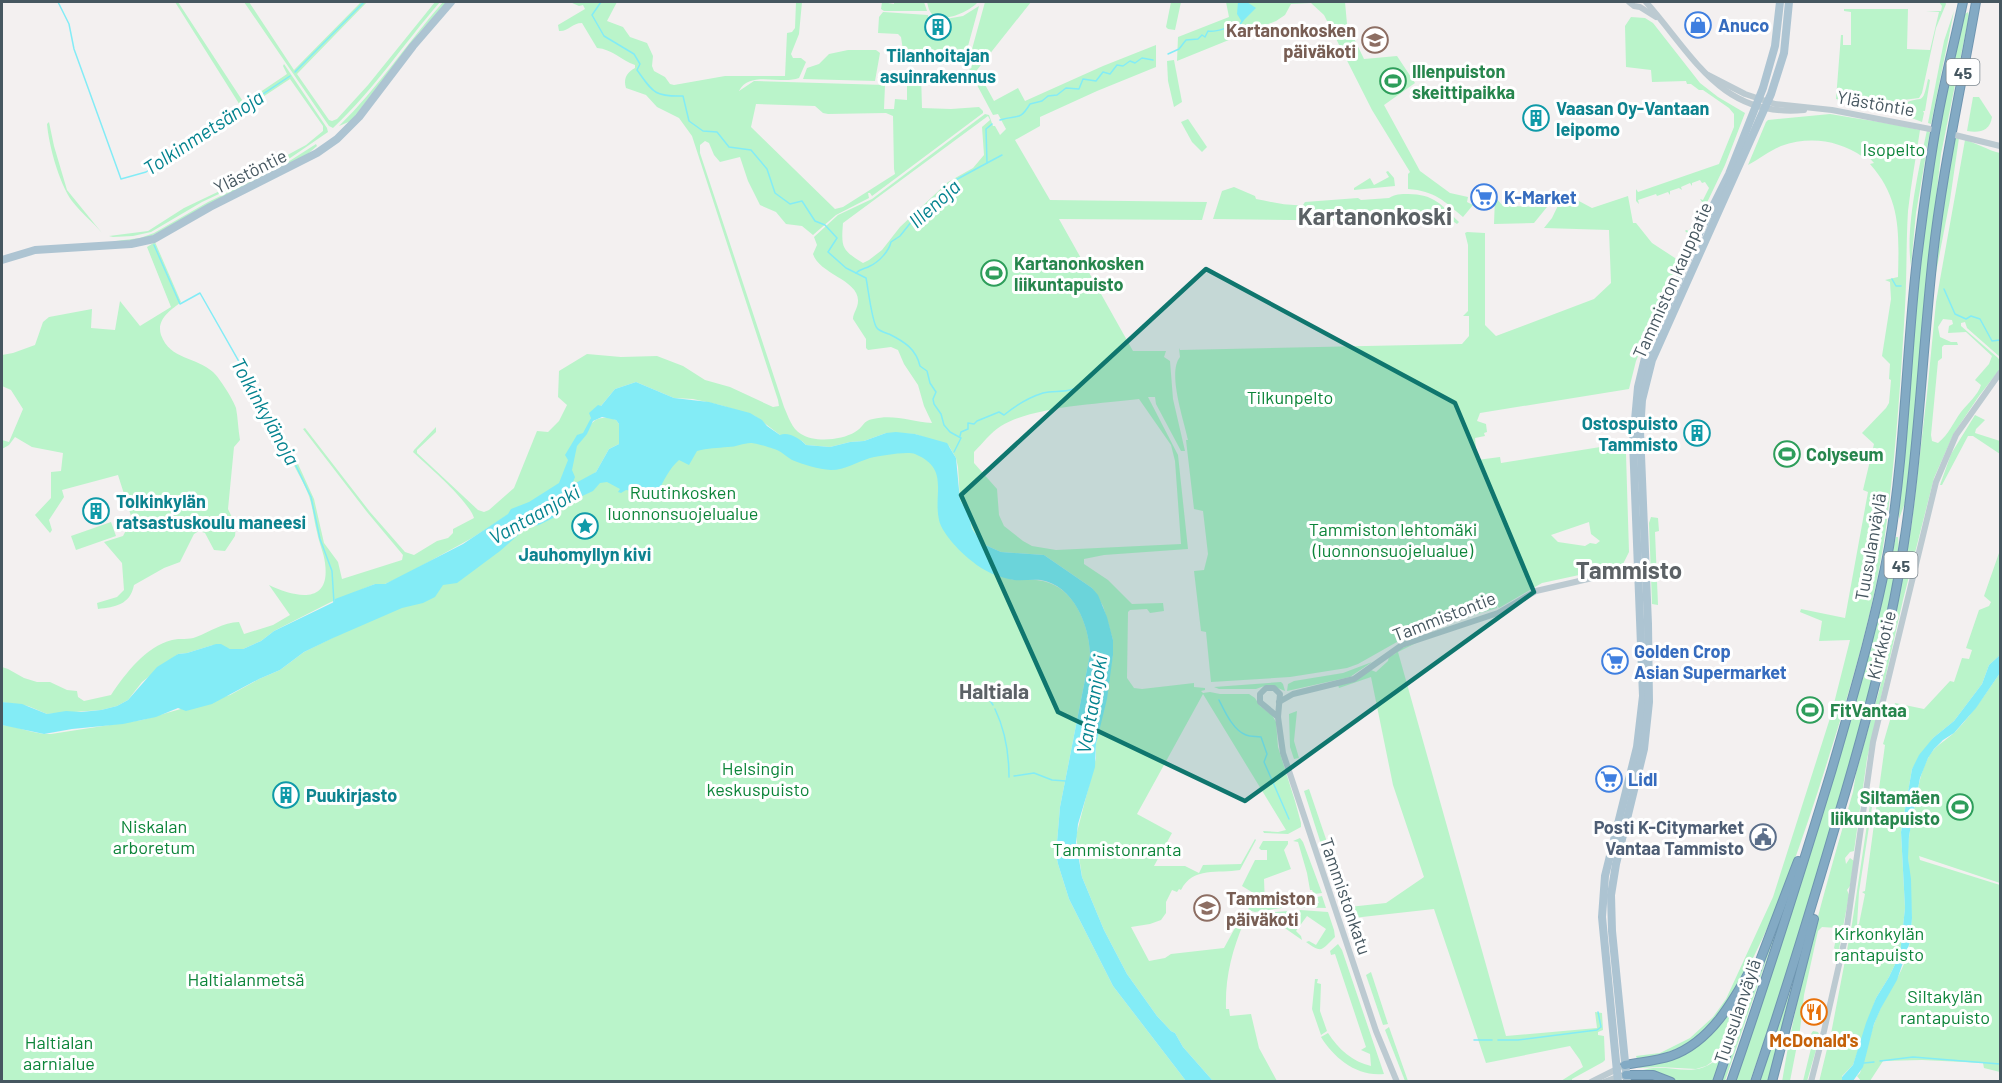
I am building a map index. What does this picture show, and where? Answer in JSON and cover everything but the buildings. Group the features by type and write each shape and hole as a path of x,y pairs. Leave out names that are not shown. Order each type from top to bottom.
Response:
{"highway":[{"name":"Tuusulanväylä","path":"1731,1082 1818,814 1868,641 1888,548 1903,428 1924,201 1938,116 1962,2"},
{"name":"Tuusulanväylä","path":"1755,1082 1821,877 1876,685 1898,580 1912,483 1939,203 1953,120 1978,2"},
{"path":"1717,1082 1769,935 1806,838 1818,814"},
{"path":"1772,1082 1789,1022 1821,877"},
{"path":"1622,1075 1680,1052 1701,1039 1727,1009 1769,935"},
{"path":"1779,1082 1789,1022"},
{"path":"1622,1075 1653,1075 1671,1082"}],"main road":[{"name":"Ylästöntie","path":"2,260 26,252 45,249 130,244 154,239 210,207 317,153 337,140 359,117 413,46 451,2"},
{"name":"Tammiston kauppatie","path":"1622,1075 1611,895 1616,864 1646,738 1650,687 1633,442 1638,387 1646,358 1696,240 1729,174 1771,65 1778,32 1780,2"},
{"name":"Tammiston kauppatie","path":"1642,567 1640,431 1642,400 1652,360 1766,105 1784,53 1789,2"}],"street":[{"name":"Ylästöntie","path":"1629,2 1634,6 1644,3 1662,21 1691,58 1724,91 1766,105 1832,110 1930,129"},
{"path":"1955,135 2001,147"},
{"name":"Kirkkotie","path":"1811,1082 1846,934 1873,742 1936,482 1956,435 2001,374"},
{"name":"Tammistontie","path":"1279,703 1293,694 1354,679 1402,645 1498,613 1536,591 1642,567"},
{"path":"1269,708 1279,703 1280,696 1277,690 1268,688 1260,694 1261,704 1278,717"},
{"name":"Tammistontie","path":"1277,690 1293,694"},
{"name":"Tammistonkatu","path":"1279,703 1278,717 1283,753 1383,1052 1397,1082"},
{"path":"1591,1082 1622,1075"},
{"path":"1604,1082 1622,1075"}],"highlighted area":[{"path":"1206,269 1455,403 1534,592 1245,801 1058,712 961,495"}],"green space":[{"path":"175,2 178,2 244,103 287,74 284,64 328,132 280,165 202,202 151,232 133,236 109,236 148,231 184,208 306,145 323,131 323,126 290,79 243,110"},
{"path":"244,2 249,2 294,70 361,2 367,2 297,74 329,120 332,121 337,119 368,85 435,2 440,2 375,82 333,128 329,126"},
{"path":"443,2 447,2 419,33 351,121 339,126 367,96"},
{"name":"Tammistonranta","path":"570,2 617,2 607,21 623,27 630,37 647,43 653,56 654,71 674,85 725,76 785,76 787,33 792,32 795,28 796,2 802,2 799,34 791,54 793,58 801,58 806,62 799,78 750,81 739,91 754,81 885,85 884,109 894,109 895,99 907,100 907,74 921,74 922,108 979,107 983,111 872,196 868,193 869,198 836,215 813,235 802,226 786,224 776,212 760,205 748,181 740,157 720,162 709,143 705,141 700,145 700,153 784,407 795,429 814,439 836,439 850,435 867,421 881,418 932,423 918,385 898,350 891,347 868,350 866,348 866,339 853,319 858,304 857,294 846,282 817,261 813,254 817,245 814,237 838,215 872,199 985,114 989,115 1000,135 1006,129 998,114 993,115 969,70 972,67 969,60 985,2 1031,2 977,70 994,101 1018,88 1025,101 1156,45 1156,67 1040,117 1040,126 1015,140 1050,200 1207,202 1202,220 1059,219 1133,351 1166,351 1164,357 1170,361 1173,399 1185,451 1181,451 1156,404 1155,397 1148,397 1178,455 1188,549 1104,555 1084,559 1084,564 1108,580 1132,604 1163,603 1164,611 1150,613 1147,609 1128,612 1127,678 1134,688 1194,683 1194,687 1205,688 1201,691 1203,693 1249,694 1272,715 1276,722 1278,747 1301,827 1288,834 1264,833 1263,831 1286,830 1203,694 1137,814 1172,833 1154,866 1185,866 1199,873 1203,865 1241,864 1256,840 1240,870 1207,872 1192,877 1181,890 1177,892 1172,890 1166,902 1166,913 1161,920 1131,927 1149,961 1165,958 1171,954 1224,948 1236,926 1244,922 1230,964 1226,1009 1229,1009 1230,1016 1251,1014 1259,1048 1277,1081 1213,1081 1183,1047 1175,1033 1157,1016 1127,974 1104,930 1082,877 1076,836 1096,758 1096,744 1113,655 1113,640 1103,606 1092,588 1044,555 1001,552 983,544 972,529 969,515 960,500 958,467 949,446 915,434 886,433 864,441 830,447 806,445 802,441 780,435 755,416 693,399 674,398 636,382 615,389 591,418 589,428 597,420 604,418 616,420 619,424 619,444 609,449 596,472 579,485 509,514 472,538 403,576 385,584 375,584 331,602 243,649 213,645 178,654 142,682 128,700 117,706 101,710 47,714 28,706 2,702 2,667 24,678 37,682 50,682 67,690 77,691 78,697 84,701 111,695 137,662 162,643 175,639 193,638 233,622 239,622 244,634 273,625 290,615 269,585 299,595 317,592 325,577 324,555 309,496 282,439 285,438 288,442 314,499 324,543 338,562 342,579 402,560 403,555 303,429 305,428 370,512 405,552 414,555 437,541 448,538 453,533 453,529 474,518 464,502 413,452 414,450 436,427 436,432 417,450 417,453 478,510 484,512 489,510 514,488 537,431 548,432 559,421 567,405 558,397 559,371 587,354 621,357 657,356 683,366 705,380 730,387 773,407 779,406 692,136 679,118 657,107 646,95 626,88 626,76 635,68 635,65 607,50 597,48 582,23 559,31 558,25 585,9 583,5 579,6","holes":["756,104 815,106 828,114 886,113 893,116 895,174 843,207 835,209 751,127","988,116 990,120 982,127 984,155 973,168 948,182 900,227 882,250 869,260 863,263 844,248 843,223","1139,399 1171,445 1175,461 1181,544 1056,550 1032,546 1004,526 999,515 997,489 974,463 974,452 993,432 1015,419 1068,407"]},
{"path":"882,2 894,4 894,2 924,2 927,11 884,11 881,9"},
{"path":"927,2 978,2 963,12 944,18 933,15"},
{"path":"1171,2 1181,2 1175,30 1166,27"},
{"path":"1226,2 1345,2 1347,24 1364,59 1397,56 1415,83 1384,105 1420,171 1450,193 1468,197 1467,202 1473,205 1463,217 1432,195 1408,189 1410,172 1372,110 1324,15 1311,3 1291,4 1285,15 1276,21 1177,61 1178,37 1229,17"},
{"path":"1939,2 1946,4 1936,28 1919,98 1903,100 1892,113 1868,105 1836,99 1841,35 1843,35 1843,45 1851,45 1851,12 1844,11 1844,9 1908,9 1907,49 1930,50 1939,12 1926,11 1941,11 1942,6"},
{"path":"979,6 965,57 957,61 906,59 901,37 898,34 878,33 879,17 883,12 928,15 929,22 932,23 932,30 944,31 945,24 940,23 940,20 963,16"},
{"path":"1954,11 1931,124 1928,123 1944,41"},
{"path":"1968,12 1941,154 1924,306 1913,449 1906,500 1899,519 1902,459 1924,229 1945,99 1965,14"},
{"path":"1631,17 1645,18 1653,23 1700,83 1745,113 1725,165 1691,236 1685,231 1689,231 1697,215 1694,212 1698,213 1702,202 1700,199 1703,200 1709,188 1705,182 1702,183 1700,180 1692,183 1692,186 1690,183 1681,187 1682,190 1679,188 1670,191 1670,195 1668,192 1638,200 1639,204 1636,201 1636,189 1638,192 1719,164 1734,127 1734,114 1703,90 1687,84 1686,81 1652,82 1651,70 1626,67 1625,26"},
{"path":"848,50 876,50 880,53 875,81 803,79 807,68 819,64 829,54"},
{"path":"1174,60 1182,102 1174,107 1168,81 1167,61"},
{"path":"1928,79 1930,80 1922,122 1899,113 1903,104 1923,97"},
{"path":"1973,97 1979,97 1992,117 1987,128 1976,132 1967,131"},
{"name":"Isopelto","path":"1830,114 1920,130 1908,211 1906,295 1898,414 1882,555 1849,691 1818,791 1785,885 1756,953 1727,1004 1706,1030 1691,1042 1674,1050 1637,1059 1636,1056 1660,1053 1690,1038 1713,1017 1726,999 1773,897 1831,715 1850,640 1819,641 1822,621 1800,612 1801,609 1845,618 1868,492 1863,490 1874,444 1862,433 1889,403 1890,364 1882,356 1891,299 1890,282 1885,280 1898,277 1898,231 1893,203 1888,190 1870,164 1874,163 1865,153 1863,157 1834,143 1803,141 1792,143 1772,150 1748,165 1768,120"},
{"path":"1188,119 1207,147 1202,152 1192,142 1181,122"},
{"path":"49,122 67,190 102,233 67,193 55,164 47,124"},
{"path":"1927,130 1930,131 1916,213 1911,266 1911,217"},
{"path":"1954,136 1959,138 1935,278 1942,215"},
{"path":"1965,140 2000,153 2000,357 1967,328 1965,322 1961,323 1961,326 1998,358 2000,369 1954,433 1934,478 1903,600 1867,759 1854,851 1845,858 1846,864 1850,858 1854,861 1850,886 1847,890 1849,895 1839,949 1834,948 1837,928 1822,927 1818,931 1804,995 1790,1081 1782,1082 1788,1045 1813,936 1884,673 1912,522 1936,302","holes":["1943,319 1952,320 1953,324 1949,326 1948,333 1966,332 1992,356 1989,364 1975,380 1981,385 1978,392 1938,443 1932,441 1931,435 1938,361 1942,358 1944,345 1958,345 1957,342 1940,337 1938,327"]},
{"path":"316,144 317,146 303,158 151,236 136,241 116,241 140,238 154,233 208,202 277,169"},
{"path":"1388,171 1394,178 1395,186 1354,190 1370,178 1374,185 1389,177 1386,172"},
{"path":"1234,187 1255,196 1256,199 1297,205 1303,205 1305,202 1389,198 1400,194 1425,196 1448,210 1459,222 1457,224 1454,222 1213,219 1222,191"},
{"path":"1564,193 1592,208 1628,196 1633,223 1636,223 1652,243 1679,262 1636,361 1629,389 1480,413 1477,421 1486,424 1487,432 1484,433 1485,436 1475,438 1477,460 1500,457 1501,463 1619,444 1626,454 1629,552 1623,564 1542,583 1499,608 1497,605 1497,608 1404,638 1347,668 1290,677 1211,682 1206,632 1201,631 1194,571 1204,570 1208,554 1203,511 1194,509 1186,440 1188,440 1176,385 1175,374 1176,364 1180,357 1179,348 1180,350 1462,344 1469,336 1469,316 1463,316 1468,311 1468,245 1465,233 1467,232 1485,233 1485,325 1496,336 1594,299 1611,283 1609,230 1544,228 1552,218","holes":["1589,522 1591,534 1600,541 1585,546 1558,542 1551,535"]},
{"path":"1495,197 1503,206 1547,207 1534,223 1494,224"},
{"path":"155,242 181,302 162,320 161,335 165,343 177,354 213,372 226,389 236,408 240,440 234,447 228,509 236,526 235,536 225,551 214,550 205,533 199,531 194,534 180,562 134,585 129,597 121,604 98,609 97,603 117,597 124,590 122,563 104,542 123,536 132,519 118,475 62,490 64,497 49,520 52,530 50,533 35,515 51,498 51,472 61,471 63,453 32,447 15,437 9,445 2,449 2,440 9,442 23,409 11,390 2,386 2,355 35,345 43,322 49,317 92,309 91,328 115,330 120,301 140,326 171,307 147,247"},
{"path":"1975,415 1985,420 1975,433 2000,441 2000,454 1973,436 1968,436 1940,485 1951,454"},
{"name":"Helsingin keskuspuisto","path":"726,430 781,447 932,450 952,501 993,573 1015,580 1043,581 1064,591 1072,600 1087,631 1090,654 1060,807 1056,854 1058,864 1069,899 1113,986 1186,1081 2,1081 2,725 51,734 142,720 230,695 280,670 304,652 472,556 497,534 580,490"},
{"path":"1651,517 1658,518 1659,531 1655,532 1658,605 1652,604 1649,523"},
{"path":"111,522 116,536 76,550 71,536"},
{"path":"1896,537 1898,537 1899,547 1897,568 1881,645 1865,711 1822,859 1750,1081 1734,1082 1792,911"},
{"name":"Kirkonkylän rantapuisto","path":"1999,553 2000,655 1989,665 1982,684 1954,721 1933,738 1912,769 1901,832 1905,908 1900,954 1876,998 1853,1065 1842,1076 1842,1081 1819,1082 1827,1049 1835,1049 1830,1039 1852,924 1872,791 1873,788 1879,789 1885,745 1883,744 1895,703 1924,709 1950,681 1954,682 1962,658 1969,659 1972,650 1966,648 1979,610 1989,606 1991,602 1984,596","holes":["1875,801 1877,802 1865,891 1862,892 1865,894 1857,925 1859,892 1872,807"]},
{"path":"1418,642 1398,652 1506,1036 1597,1028 1595,1012 1602,1013 1603,1030 1598,1032 1598,1035 1604,1036 1605,1060 1572,1079 1572,1082 1561,1081 1583,1067 1570,1046 1486,1063 1434,909 1353,918 1355,927 1351,928 1346,915 1350,912 1345,910 1343,902 1346,901 1349,907 1386,903 1424,877 1393,785 1371,677 1339,688 1338,685 1371,670 1376,672 1397,650"},
{"path":"1372,662 1350,677 1287,691 1288,684 1294,681 1343,673"},
{"name":"Siltakylän rantapuisto","path":"2000,673 2000,883 1919,856 1920,860 2000,885 2000,1072 1984,1068 1983,1063 1883,1061 1870,1081 1861,1081 1857,1076 1860,1073 1876,1019 1902,969 1908,951 1912,920 1908,844 1923,771 1933,751 1962,724"},
{"path":"1281,682 1285,691 1267,685 1256,689 1214,687"},
{"path":"1297,711 1294,741 1299,758 1294,759 1290,747 1289,714"},
{"path":"1309,789 1327,842 1321,844 1304,791"},
{"path":"1300,838 1322,893 1314,894 1310,890 1298,842 1293,841"},
{"path":"1263,841 1288,841 1284,850 1291,869 1264,879 1265,905 1319,903 1317,897 1322,896 1326,908 1288,907 1255,912 1248,910 1255,894 1242,886 1255,860 1267,860 1267,850 1259,848"},
{"path":"1328,846 1345,897 1340,898 1323,847"},
{"path":"1787,900 1725,1081 1719,1082"},
{"path":"1300,910 1328,912 1335,937 1322,949 1306,942 1309,941 1316,945 1326,929 1307,916 1296,931 1302,940 1263,913 1288,911 1296,915"},
{"path":"1338,944 1384,1074 1365,1072 1347,1064 1326,1045 1321,1037 1328,1033 1346,1054 1371,1066 1370,1054 1361,1050 1366,1047 1335,954 1331,955 1330,951"},
{"path":"1802,957 1770,1081 1759,1082"},
{"path":"1371,972 1388,1024 1383,1025 1366,975"},
{"path":"1749,978 1730,1031 1727,1030 1713,1061 1696,1069 1637,1068 1692,1049"},
{"path":"1315,979 1318,979 1317,983 1321,984 1320,1011 1327,1031 1321,1035 1312,1009"},
{"path":"1389,1027 1408,1081 1405,1081 1385,1030"},
{"path":"1813,1031 1818,1032 1820,1036 1807,1081 1803,1081 1814,1036 1811,1034"},
{"path":"1721,1057 1713,1081 1674,1081 1638,1072 1659,1068 1690,1070 1709,1065"}],"water":[{"path":"1238,2 1247,2 1256,8 1242,22 1237,14"},
{"name":"Vantaanjoki","path":"636,382 674,398 709,402 750,413 780,435 798,438 806,445 830,447 896,432 915,434 947,443 956,458 960,500 969,515 972,529 983,544 1001,552 1044,555 1092,588 1098,595 1107,617 1113,640 1113,655 1107,699 1096,744 1095,767 1078,824 1076,842 1082,877 1104,930 1127,974 1157,1016 1175,1033 1183,1047 1213,1081 1186,1081 1113,986 1069,899 1058,864 1056,854 1060,807 1090,654 1087,631 1078,608 1071,598 1053,584 1041,580 1014,580 998,576 977,565 958,549 944,531 939,520 938,482 933,467 915,454 900,453 874,457 831,470 801,464 777,450 753,443 697,451 689,465 679,460 675,463 658,492 653,494 626,490 621,493 618,492 620,489 607,482 600,483 593,491 561,506 555,517 539,525 526,528 457,583 443,585 435,597 423,603 402,608 333,638 304,652 280,670 212,704 186,711 178,708 156,717 123,724 44,734 2,725 2,702 22,704 47,714 101,710 117,706 128,700 157,667 178,654 216,644 230,649 243,649 334,602 335,599 375,584 385,584 463,544 508,514 511,509 529,502 559,483 568,460 565,455 577,435 583,433 591,418 589,413 598,405 601,406 615,389","holes":["602,417 616,420 619,424 619,444 609,449 596,472 572,485 575,477 572,470 577,446 587,434 593,421"]},
{"path":"2000,655 2000,673 1976,708 1954,733 1934,749 1920,778 1909,836 1908,858 1912,918 1910,942 1897,980 1874,1024 1863,1067 1853,1081 1842,1081 1842,1077 1853,1065 1876,998 1900,954 1905,908 1901,832 1912,769 1919,755 1933,738 1954,721 1982,684 1989,665"}],"waterway":[{"name":"Tolkinmetsänoja","path":"58,2 69,24 74,49 121,179 146,172 290,76"},
{"name":"Tolkinmetsänoja","path":"295,72 364,2"},
{"path":"601,2 592,15 604,36 634,54 640,64 637,70 651,88 660,94 683,96 689,121 703,131 717,132 729,147 751,150 767,169 775,193 790,204 802,201 815,221 825,225 837,238 828,252 846,268 866,278 877,328 909,347 916,355 920,366 927,371 930,383 936,392 933,399 934,404 941,414 944,425 950,432 961,438 954,452"},
{"name":"Illenoja","path":"1168,54 1179,49 1186,40 1198,39 1202,35 1205,37 1208,31 1239,26 1243,20"},
{"name":"Illenoja","path":"1000,120 1018,116 1030,104 1042,101 1048,96 1057,95 1066,88 1079,89 1083,79 1096,81 1103,72 1110,74 1117,65 1123,66 1130,61 1135,63 1142,58 1153,60"},
{"name":"Illenoja","path":"856,273 880,259 891,242 900,236 952,182 987,163 986,129 992,124"},
{"path":"987,163 1002,155"},
{"name":"Tolkinkylänoja","path":"154,245 180,304 200,293 283,439 311,497 320,539 332,571 334,603"},
{"path":"1892,279 1896,286 1901,286"},
{"path":"1944,289 1955,314 1966,319 1971,316 1980,319 1992,341 2000,340"},
{"path":"960,436 961,432 968,429 968,423 974,424 999,412 1004,415 1023,402 1043,393 1073,389"},
{"path":"985,693 993,705"},
{"path":"1219,700 1230,720 1241,733 1261,737 1267,754 1264,762 1289,819"},
{"path":"995,709 1006,742 1009,777"},
{"path":"1014,776 1034,773 1052,780 1066,781"},
{"path":"1498,1040 1518,1040 1597,1030 1601,1027 1598,1012"},
{"path":"1474,1040 1492,1040"},
{"path":"1880,1061 1913,1057 2000,1064"},
{"path":"1864,1063 1874,1062"}],"place":[{"name":"Anuco","path":"1698,25"},
{"name":"Tilanhoitajan asuinrakennus","path":"938,27"},
{"name":"Kartanonkosken päiväkoti","path":"1375,40"},
{"name":"Illenpuiston skeittipaikka","path":"1393,81"},
{"name":"Vaasan Oy-Vantaan leipomo","path":"1536,118"},
{"name":"K-Market","path":"1484,197"},
{"name":"Kartanonkosken liikuntapuisto","path":"994,273"},
{"name":"Ostospuisto Tammisto","path":"1697,433"},
{"name":"Colyseum","path":"1787,454"},
{"name":"Tolkinkylän ratsastuskoulu maneesi","path":"96,511"},
{"name":"Jauhomyllyn kivi","path":"585,526"},
{"name":"Golden Crop Asian Supermarket","path":"1615,661"},
{"name":"FitVantaa","path":"1810,710"},
{"name":"Lidl","path":"1609,779"},
{"name":"Puukirjasto","path":"286,795"},
{"name":"Siltamäen liikuntapuisto","path":"1960,807"},
{"name":"Posti K-Citymarket Vantaa Tammisto","path":"1763,837"},
{"name":"Tammiston päiväkoti","path":"1207,908"},
{"name":"McDonald's","path":"1814,1012"}],"district":[{"name":"Kartanonkoski","path":"1375,215"},
{"name":"Tammisto","path":"1629,569"},
{"name":"Haltiala","path":"994,690"}],"park label":[{"name":"Tilkunpelto","path":"1290,397"},
{"name":"Ruutinkosken luonnonsuojelualue","path":"683,502"},
{"name":"Tammiston lehtomäki (luonnonsuojelualue)","path":"1393,539"},
{"name":"Niskalan arboretum","path":"154,836"},
{"name":"Haltialanmetsä","path":"246,979"},
{"name":"Haltialan aarnialue","path":"59,1052"}]}
